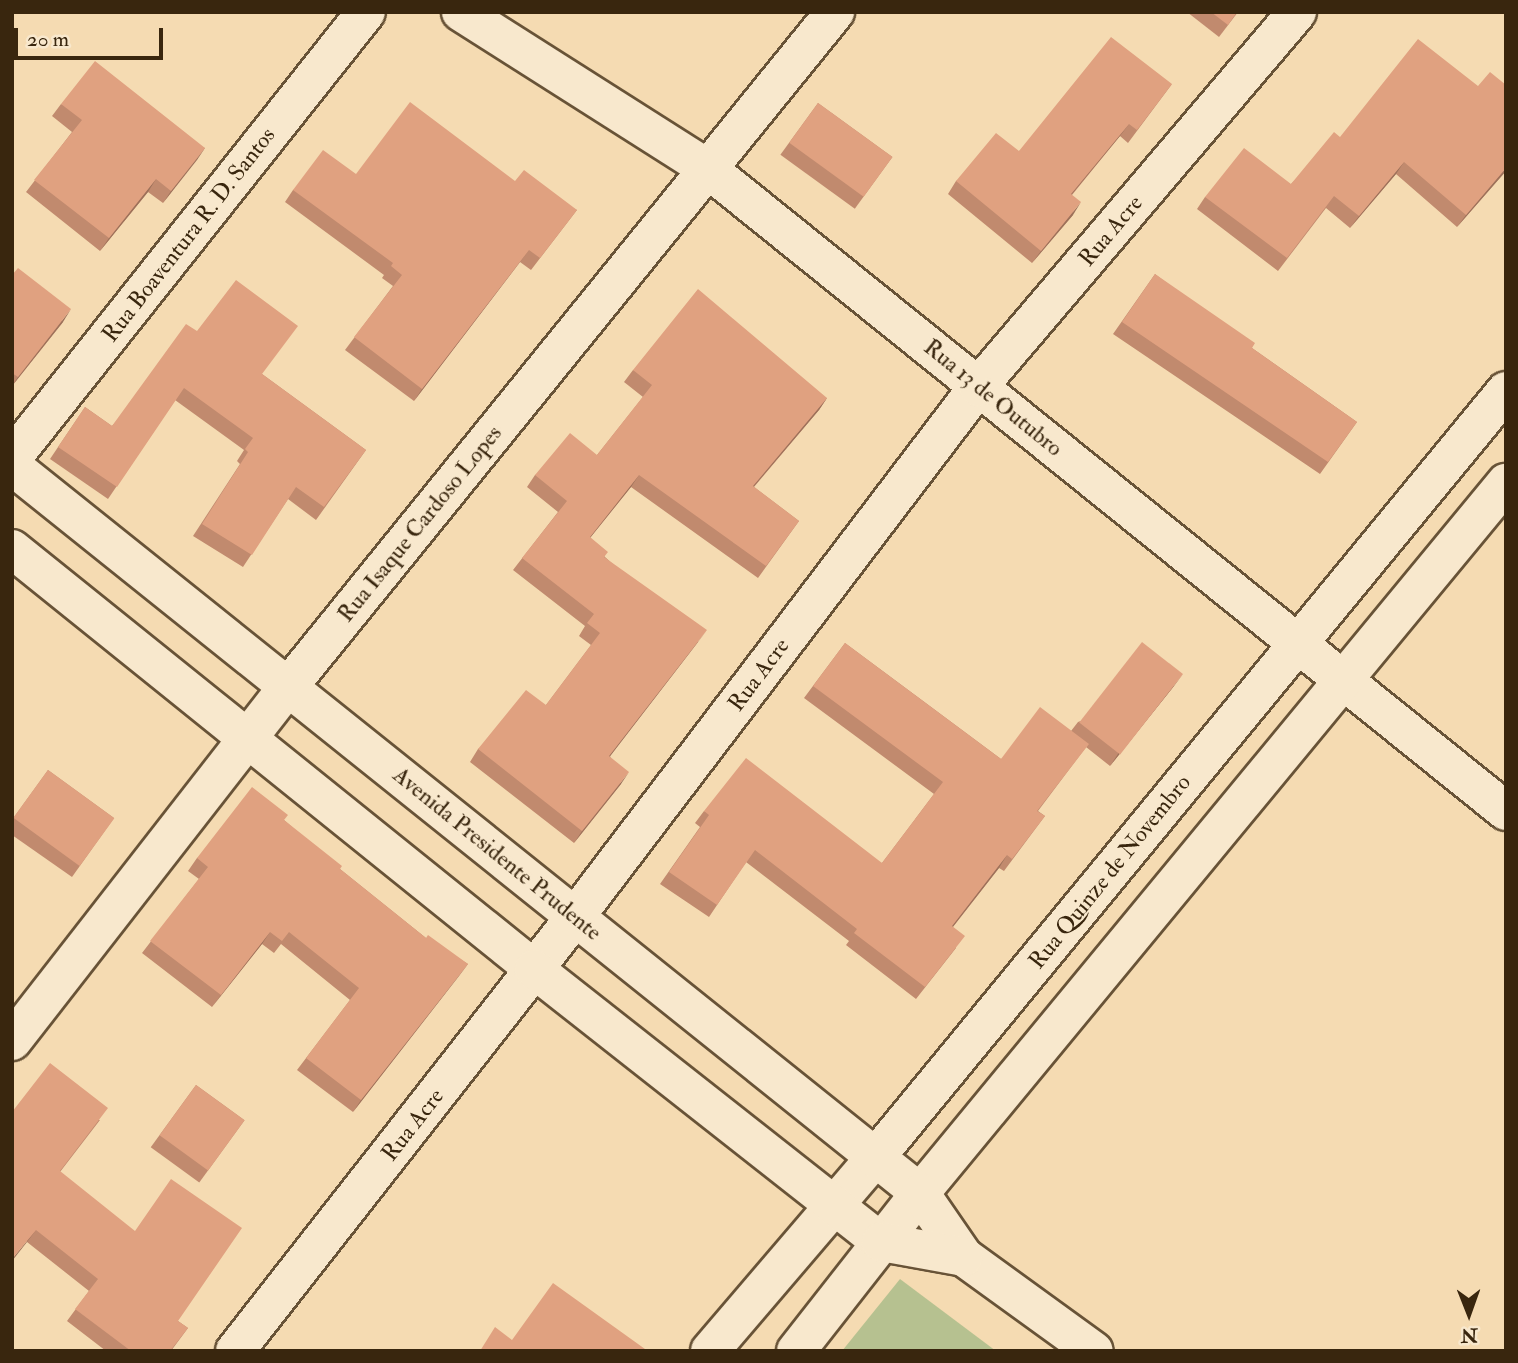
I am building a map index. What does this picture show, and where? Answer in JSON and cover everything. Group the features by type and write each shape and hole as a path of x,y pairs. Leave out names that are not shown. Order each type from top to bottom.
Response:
{"street":[{"name":"Rua Boaventura R. D. Santos","path":"12,458 366,12"},
{"name":"Rua 13 de Outubro","path":"461,12 708,169 1506,811"},
{"name":"Rua Isaque Cardoso Lopes","path":"12,1041 288,687 835,12"},
{"name":"Rua Acre","path":"235,1351 575,917 978,387 1297,12"},
{"name":"Rua Quinze de Novembro","path":"710,1351 875,1158 1506,391"},
{"name":"Avenida Presidente Prudente","path":"12,466 920,1192 964,1257 1094,1351"},
{"path":"796,1351 920,1192 1506,484"},
{"name":"Avenida Presidente Prudente","path":"12,549 534,970 881,1242 964,1257"}],"green space":[{"path":"900,1279 996,1351 842,1351"}],"building":[{"path":"1211,12 1237,12 1228,25"},
{"path":"1111,37 1172,84 1137,130 1129,124 1071,194 1081,202 1041,251 956,181 996,133 1019,151"},
{"path":"1418,39 1478,86 1490,72 1506,85 1506,168 1466,215 1404,162 1359,216 1334,196 1287,258 1205,197 1244,148 1291,184 1334,132 1340,137"},
{"path":"95,61 205,148 171,191 156,179 109,238 34,180 82,120 61,104"},
{"path":"410,102 515,181 524,170 577,210 540,258 529,250 422,389 354,337 402,275 391,266 393,263 293,190 323,150 356,174"},
{"path":"818,103 892,157 864,197 789,143"},
{"path":"18,268 71,309 18,377 12,373 12,275"},
{"path":"1155,274 1255,343 1252,348 1357,422 1328,462 1122,322"},
{"path":"236,280 298,326 262,374 366,450 324,507 296,487 252,555 202,524 248,452 245,449 253,438 184,388 117,487 58,447 85,407 112,426 186,324 197,331"},
{"path":"698,289 827,398 753,486 799,521 766,566 639,475 590,537 608,552 604,557 707,630 609,756 629,772 582,831 478,749 526,690 546,705 600,633 587,623 594,614 522,558 567,501 535,475 570,433 597,455 652,385 633,370"},
{"path":"1142,642 1183,674 1120,754 1079,722"},
{"path":"845,643 1001,759 1040,707 1089,744 1037,811 1045,816 1012,859 1007,855 952,926 965,936 925,987 854,933 857,929 755,850 717,905 669,872 709,815 704,811 746,758 882,863 943,782 813,686"},
{"path":"48,770 114,818 80,866 13,818"},
{"path":"252,787 288,815 284,820 342,866 340,869 426,938 428,935 468,964 361,1100 306,1058 359,988 289,932 282,941 270,932 221,995 150,941 208,867 197,858"},
{"path":"50,1063 108,1108 60,1171 135,1231 171,1179 242,1228 178,1321 188,1328 170,1351 131,1351 75,1309 98,1279 36,1230 12,1259 12,1112"},
{"path":"196,1085 245,1120 208,1170 160,1135"},
{"path":"553,1283 645,1349 480,1351 495,1327 512,1340"}]}
